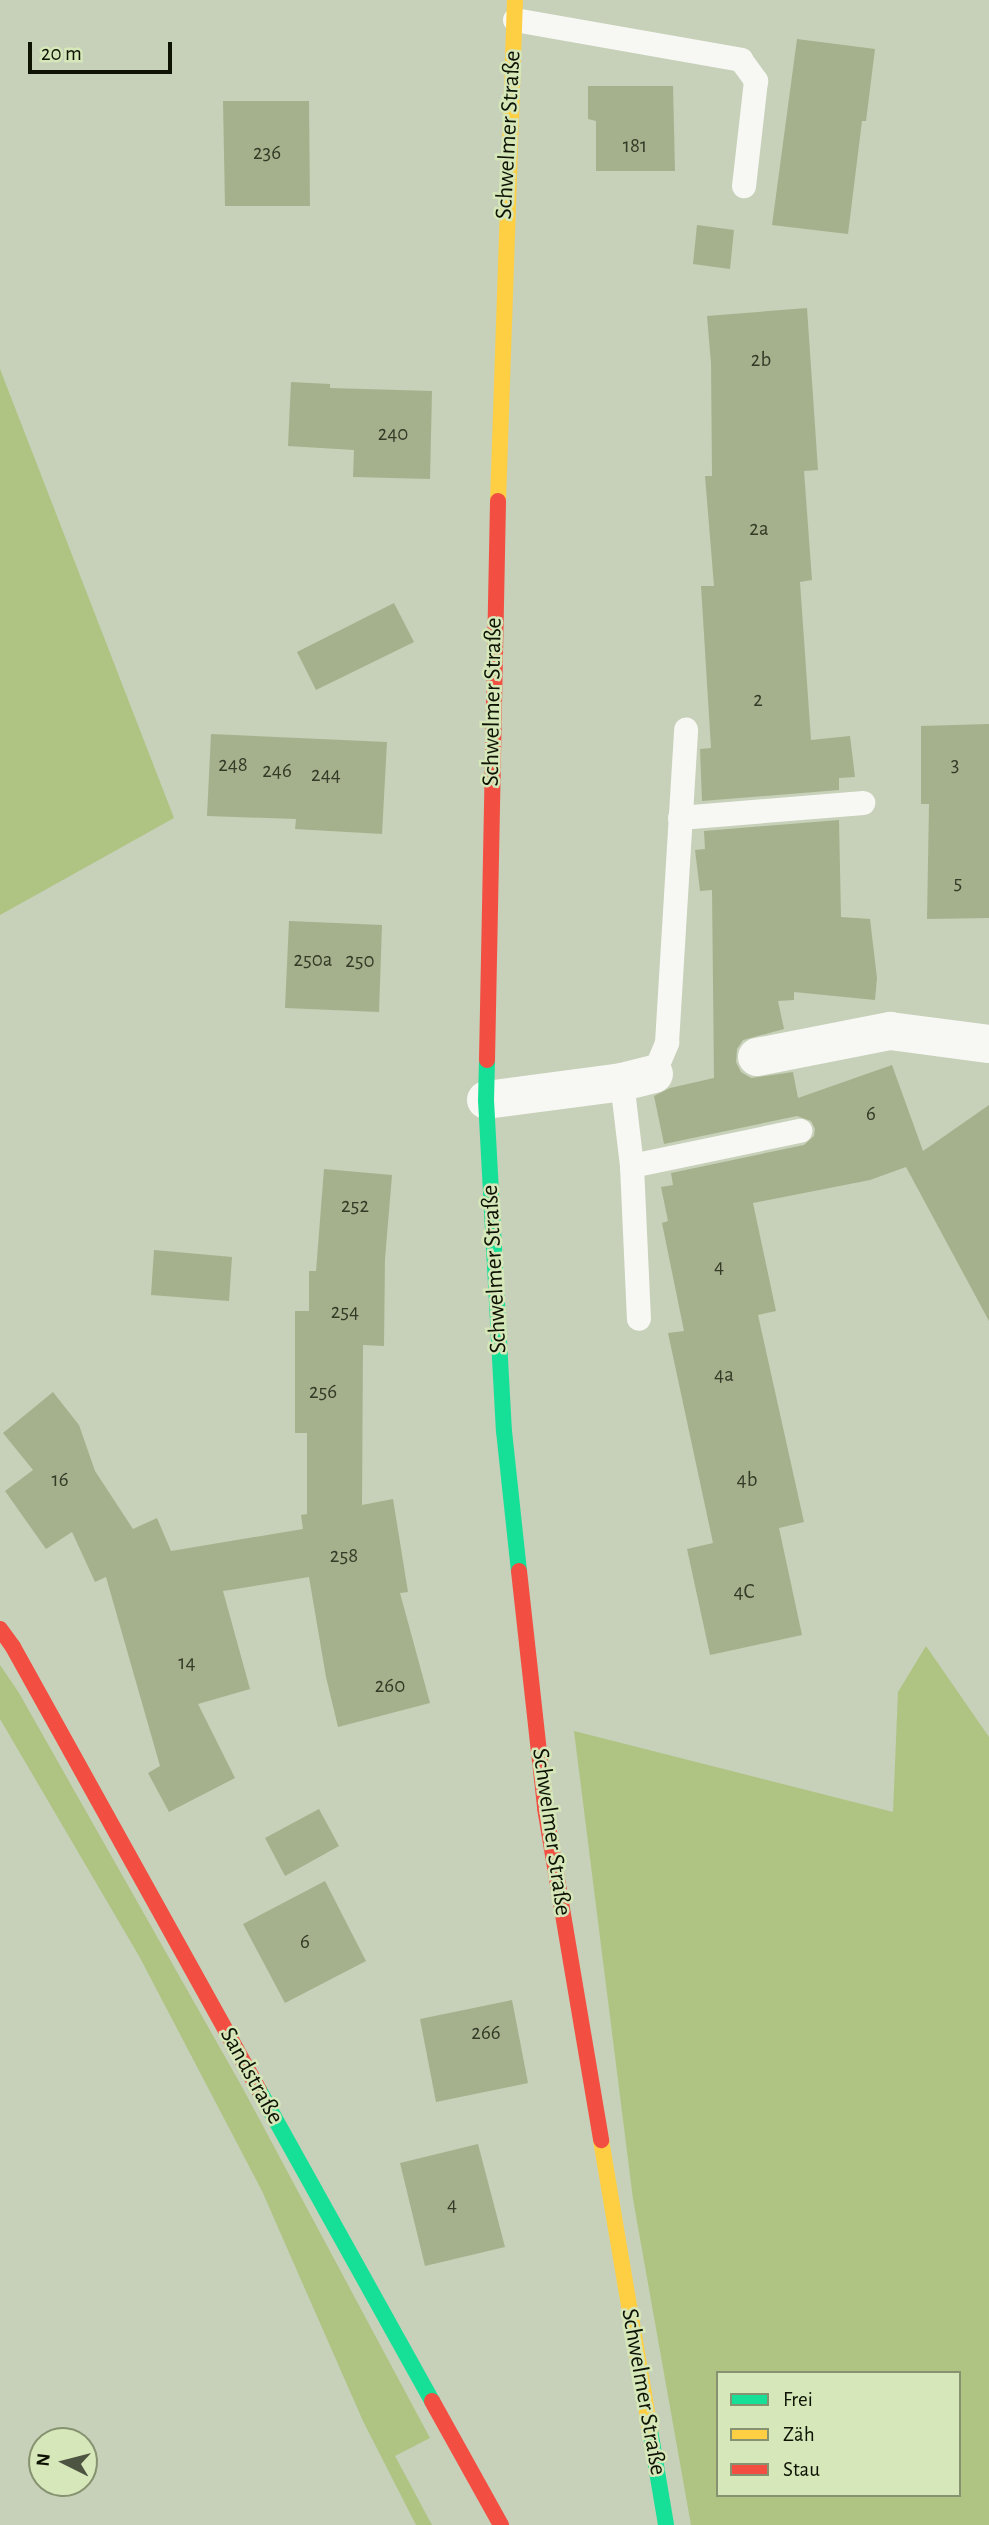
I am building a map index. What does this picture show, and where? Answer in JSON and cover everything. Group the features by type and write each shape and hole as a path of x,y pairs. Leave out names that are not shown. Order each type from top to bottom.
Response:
{"main road":[{"name":"Schwelmer Straße","path":"515,10 503,289 486,1100 503,1431 544,1808 666,2525"},
{"name":"Sandstraße","path":"0,1629 13,1647 500,2525"}],"street":[{"path":"757,1057 890,1031 989,1044"},
{"path":"486,1100 638,1078"}],"lane":[{"path":"515,10 741,60 756,80 744,186"},
{"path":"639,1319 632,1166 638,1078 667,1043 686,730"},
{"path":"680,818 863,803"},
{"path":"632,1166 800,1131"}],"green space":[{"path":"0,369 174,818 0,915"},
{"path":"926,1646 989,1737 989,2525 691,2525 633,2199 574,1731 893,1812 898,1692"},
{"path":"0,1665 19,1693 241,2085 430,2438 395,2456 432,2525 416,2525 363,2421 262,2191 139,1956 0,1719"}],"building":[{"path":"797,39 875,49 866,121 862,121 848,234 772,225"},
{"path":"588,86 673,86 675,171 596,171 596,121 588,119"},
{"path":"223,101 309,101 310,206 225,206"},
{"path":"697,225 734,230 730,269 693,264"},
{"path":"807,308 818,470 804,471 812,580 800,582 811,740 850,736 855,777 839,778 839,790 702,801 700,749 711,748 701,586 714,586 705,476 712,476 711,363 707,316"},
{"path":"291,382 330,384 330,388 432,391 430,479 353,477 354,450 288,446"},
{"path":"394,603 414,642 316,690 297,652"},
{"path":"989,724 989,918 927,919 929,804 921,804 921,726"},
{"path":"211,734 387,742 382,834 295,829 296,819 207,816"},
{"path":"839,820 841,917 870,919 877,978 875,1000 794,992 794,1000 778,1001 784,1029 743,1040 737,1049 736,1062 741,1072 751,1078 793,1072 798,1098 892,1065 923,1151 989,1105 989,1321 906,1167 870,1180 753,1203 776,1311 758,1315 804,1522 779,1528 802,1635 710,1655 687,1549 713,1543 668,1333 684,1331 662,1223 668,1221 661,1187 673,1185 671,1173 804,1145 814,1136 815,1129 811,1121 797,1116 664,1144 654,1096 670,1088 714,1078 712,890 700,891 695,850 705,849 704,831"},
{"path":"289,921 382,925 379,1012 285,1008"},
{"path":"324,1169 392,1175 385,1259 384,1346 363,1345 362,1505 393,1499 408,1592 400,1593 430,1703 338,1727 326,1677 309,1577 223,1591 250,1689 198,1704 235,1778 169,1812 148,1773 160,1766 106,1577 95,1582 72,1532 46,1549 5,1491 33,1470 3,1433 53,1392 79,1425 95,1471 133,1529 157,1518 171,1551 303,1529 301,1515 307,1514 307,1433 295,1433 295,1311 309,1311 309,1271 316,1271"},
{"path":"154,1250 232,1257 229,1301 151,1295"},
{"path":"319,1809 339,1846 285,1876 265,1838"},
{"path":"325,1881 366,1961 285,2003 243,1924"},
{"path":"512,2000 528,2083 436,2102 420,2019"},
{"path":"478,2144 505,2247 425,2266 400,2163"}],"traffic: fast":[{"path":"487,1060 486,1100 504,1431 519,1571"},
{"path":"259,2090 432,2401"},
{"path":"650,2430 666,2525"}],"traffic: slow":[{"path":"498,501 515,0"},
{"path":"601,2140 650,2430"}],"traffic: jam":[{"path":"487,1060 498,501"},
{"path":"519,1571 545,1808 601,2140"},
{"path":"0,1629 13,1647 259,2090"},
{"path":"432,2401 501,2525"}]}
